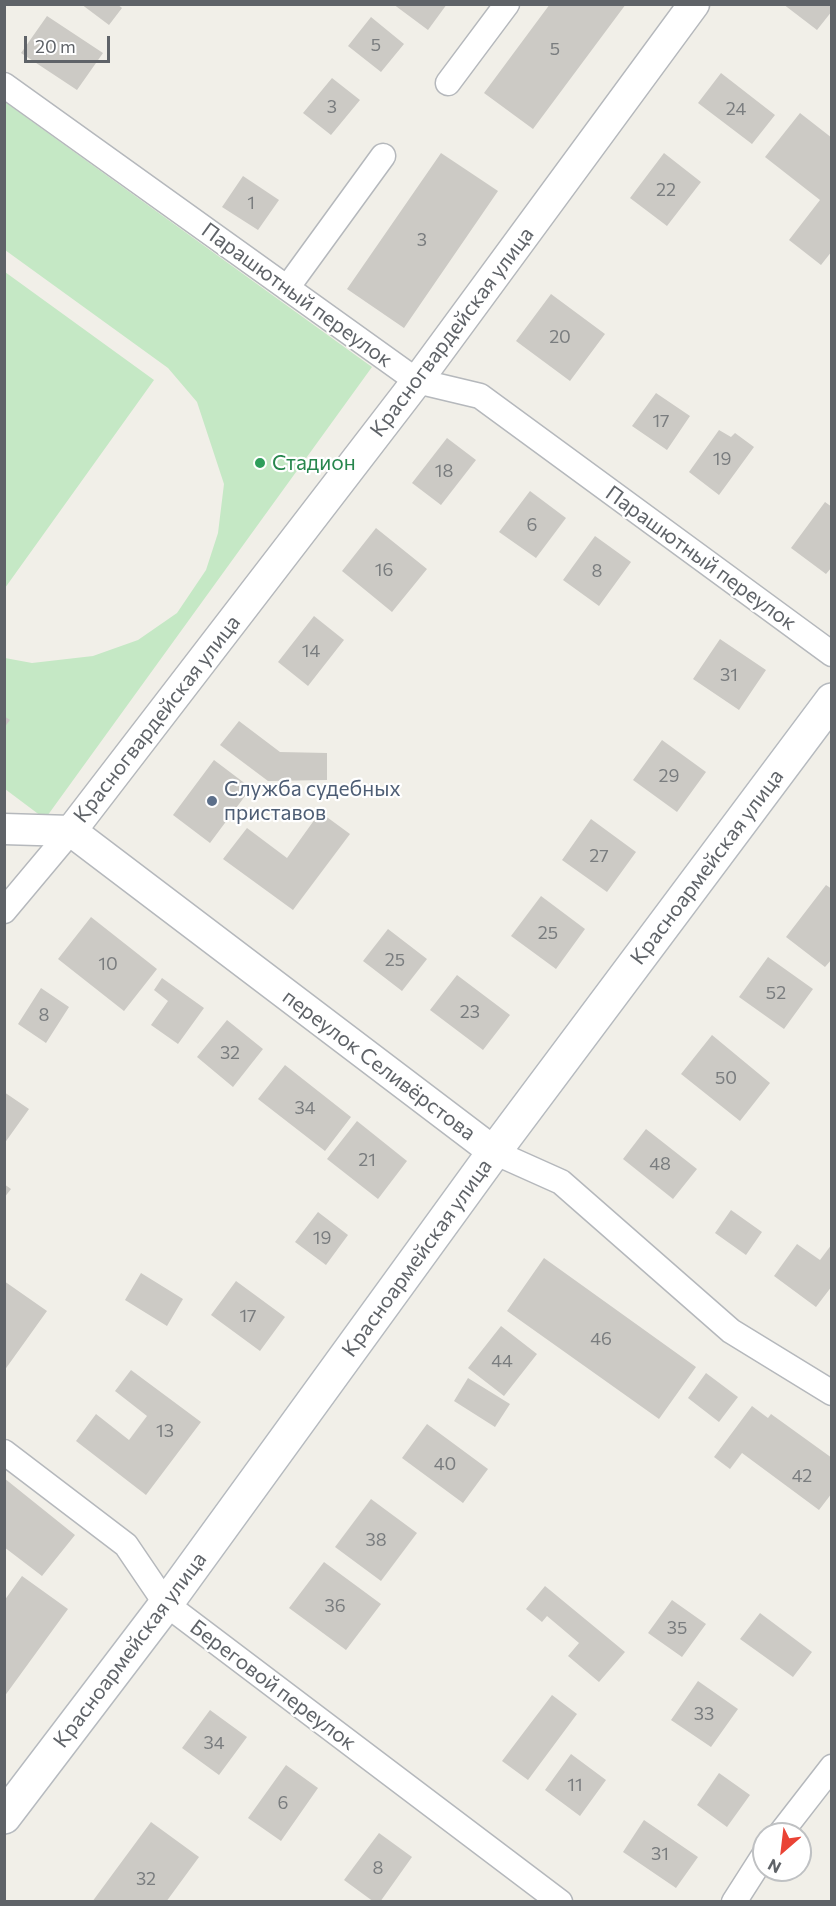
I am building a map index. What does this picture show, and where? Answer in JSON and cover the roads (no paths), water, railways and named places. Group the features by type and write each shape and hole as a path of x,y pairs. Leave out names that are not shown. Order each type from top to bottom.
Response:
{"main road":[{"name":"Красноармейская улица","path":"4,1817 166,1604 494,1152 831,700"}],"street":[{"path":"448,83 507,4"},
{"name":"Красногвардейская улица","path":"4,911 70,831 417,381 694,4"},
{"name":"Парашютный переулок","path":"4,85 417,381 480,396 831,654"},
{"path":"287,288 383,156"},
{"path":"4,829 70,831"},
{"name":"переулок Селивёрстова","path":"70,831 494,1152 561,1182 731,1331 831,1393"},
{"name":"Береговой переулок","path":"4,1452 126,1545 166,1604 560,1902"},
{"path":"789,1822 831,1767"},
{"path":"734,1902 752,1874"}],"place":[{"name":"Стадион","path":"260,463"},
{"name":"Служба судебных приставов","path":"212,801"}]}
